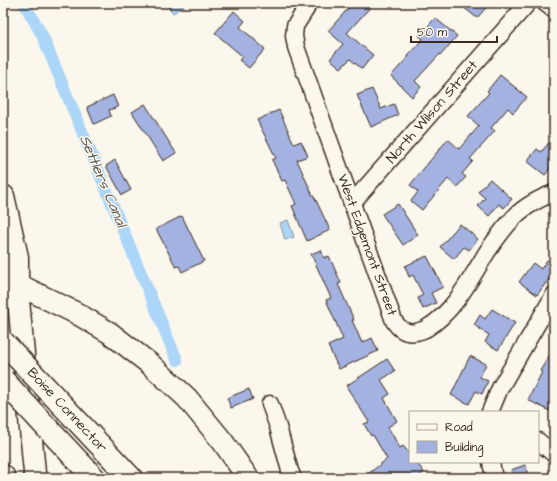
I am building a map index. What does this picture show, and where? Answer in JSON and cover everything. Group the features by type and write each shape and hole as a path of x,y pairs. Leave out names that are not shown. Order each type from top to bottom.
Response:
{"highway":[{"path":"3,196 17,257 10,282"},
{"name":"Boise Connector","path":"3,342 131,478"},
{"name":"Boise Connector","path":"3,380 94,478"}],"main road":[{"path":"10,282 35,478"},
{"path":"10,282 76,313 110,333 150,364 188,398 223,442 248,478"}],"street":[{"name":"North Wilson Street","path":"352,203 528,3"},
{"name":"West Edgemont Street","path":"306,5 295,26 294,36 296,47 394,321 398,327 405,332 413,332 426,329 441,318 456,302 510,221 529,205 554,193"},
{"path":"490,411 500,388 554,295"},
{"path":"270,404 293,478"},
{"path":"539,442 554,454"},
{"path":"491,463 494,478"}],"water":[{"path":"172,3 188,3 173,13 168,6"},
{"path":"288,220 294,237 285,240 280,223"}],"building":[{"path":"353,3 374,3 347,33 373,55 362,69 350,59 341,68 330,59 343,44 328,31"},
{"path":"458,3 490,3 477,18"},
{"path":"234,11 245,21 240,27 265,49 249,68 239,60 243,57 215,33"},
{"path":"435,18 457,36 441,55 440,54 415,81 421,87 412,97 391,76 423,39 419,36"},
{"path":"500,75 527,97 513,113 508,108 491,128 495,131 470,159 473,161 462,174 466,177 457,187 448,179 422,210 411,201 418,192 410,185 448,139 459,149 479,126 468,116 489,93 487,91"},
{"path":"372,89 381,109 394,104 398,115 371,127 357,95"},
{"path":"113,95 118,107 109,110 111,116 94,124 87,107"},
{"path":"145,104 176,153 163,161 132,112"},
{"path":"279,110 294,144 301,141 308,156 297,160 330,230 307,241 292,206 296,204 285,180 282,181 272,160 276,158 257,120"},
{"path":"554,137 554,163 545,175 527,161 537,149 541,152"},
{"path":"115,160 131,190 122,195 106,166"},
{"path":"490,179 512,199 504,208 499,204 489,216 478,206 485,198 478,192"},
{"path":"398,204 418,235 403,245 382,214"},
{"path":"182,216 204,261 182,272 179,266 176,267 156,229"},
{"path":"460,224 478,239 469,250 464,247 454,259 440,247"},
{"path":"321,250 324,258 329,256 341,283 338,284 354,320 352,320 362,343 372,338 378,351 339,369 328,346 343,339 326,300 331,298 311,254"},
{"path":"427,256 443,287 431,293 436,303 423,309 418,298 423,295 413,275 409,277 405,266"},
{"path":"547,260 554,265 554,272 537,295 519,282 533,263 541,269"},
{"path":"492,309 515,323 498,350 485,342 489,335 474,325 480,315 485,319"},
{"path":"554,348 554,413 528,400 542,372 540,371"},
{"path":"470,356 486,364 480,377 488,381 482,394 476,391 469,404 451,395"},
{"path":"387,359 395,371 381,380 390,394 384,398 397,421 388,427 400,448 403,446 409,453 409,463 417,463 424,472 417,478 363,478 387,459 373,435 371,436 364,424 369,422 346,386"},
{"path":"249,389 253,399 231,408 227,398"},
{"path":"525,465 529,478 513,478 511,470"}],"waterway":[{"name":"Settlers Canal","path":"24,3 42,35 177,360"}]}
